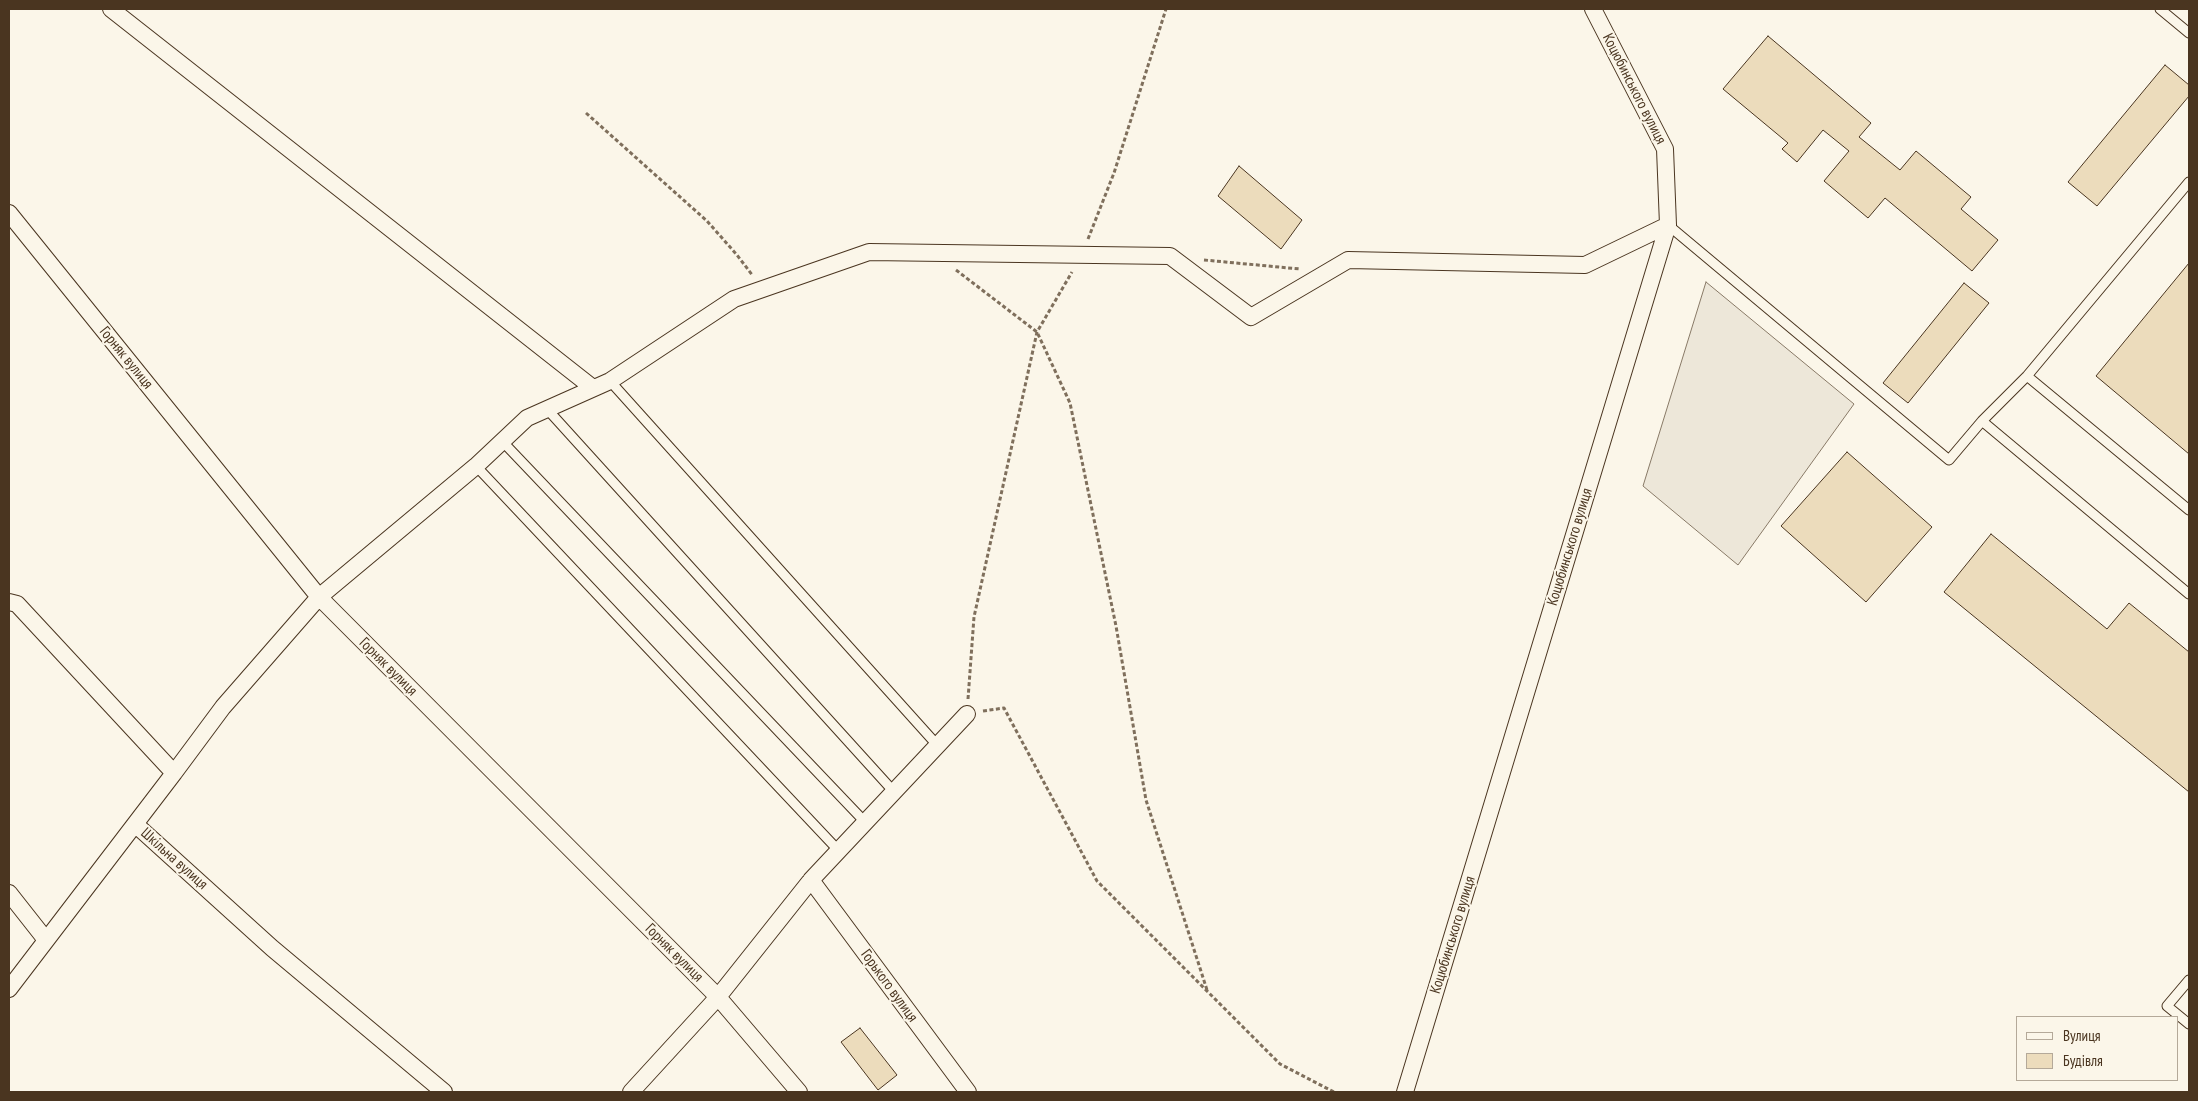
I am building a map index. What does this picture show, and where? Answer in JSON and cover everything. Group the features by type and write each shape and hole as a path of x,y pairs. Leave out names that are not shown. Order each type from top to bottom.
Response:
{"street":[{"path":"110,9 593,388"},
{"name":"Коцюбинського вулиця","path":"1405,1092 1668,225 1665,149 1593,9"},
{"name":"Горняк вулиця","path":"9,213 319,597 718,997 799,1092"},
{"path":"1328,272 1348,260 1585,264 1668,225"},
{"name":"Шкільна вулиця","path":"444,1092 272,948 135,824 223,707 319,597 476,466 527,418 610,381 734,299 869,252 1170,256 1251,317 1328,272"},
{"path":"11,606 174,773"},
{"path":"631,1092 718,997 811,880 864,821 895,793 967,714"},
{"path":"9,989 135,824"},
{"name":"Горького вулиця","path":"811,880 968,1092"},
{"path":"9,893 46,940"}],"lane":[{"path":"2160,9 2189,32"},
{"path":"1668,225 1949,460 1982,421 2027,376 2189,182"},
{"path":"2027,376 2189,510"},
{"path":"610,381 938,746"},
{"path":"547,409 895,793"},
{"path":"1982,421 2189,594"},
{"path":"502,441 864,821"},
{"path":"476,466 838,850"},
{"path":"2189,980 2168,1006 2189,1024"}],"path":[{"path":"1166,9 1114,172 1082,255 1037,332 974,617 967,714 1004,708 1097,882 1280,1064 1334,1092"},
{"path":"586,112 707,221 738,255 762,289"},
{"path":"934,252 1037,332 1070,404 1116,626 1146,800 1207,991"},
{"path":"1200,259 1328,272"}],"shaded area":[{"path":"1706,282 1854,404 1738,565 1643,486"}],"building":[{"path":"1768,36 1871,123 1859,137 1900,170 1916,151 1971,197 1961,209 1998,240 1972,271 1885,198 1868,218 1824,181 1849,151 1823,130 1797,162 1782,149 1788,143 1723,89"},
{"path":"2165,65 2189,85 2189,96 2097,206 2068,182"},
{"path":"1239,166 1302,220 1281,249 1218,196"},
{"path":"2189,263 2189,454 2096,376"},
{"path":"1964,283 1989,303 1908,403 1883,383"},
{"path":"1847,452 1932,527 1866,602 1781,526"},
{"path":"1991,534 2107,629 2129,603 2189,652 2189,792 1944,592"},
{"path":"860,1028 897,1075 878,1090 841,1042"}]}
